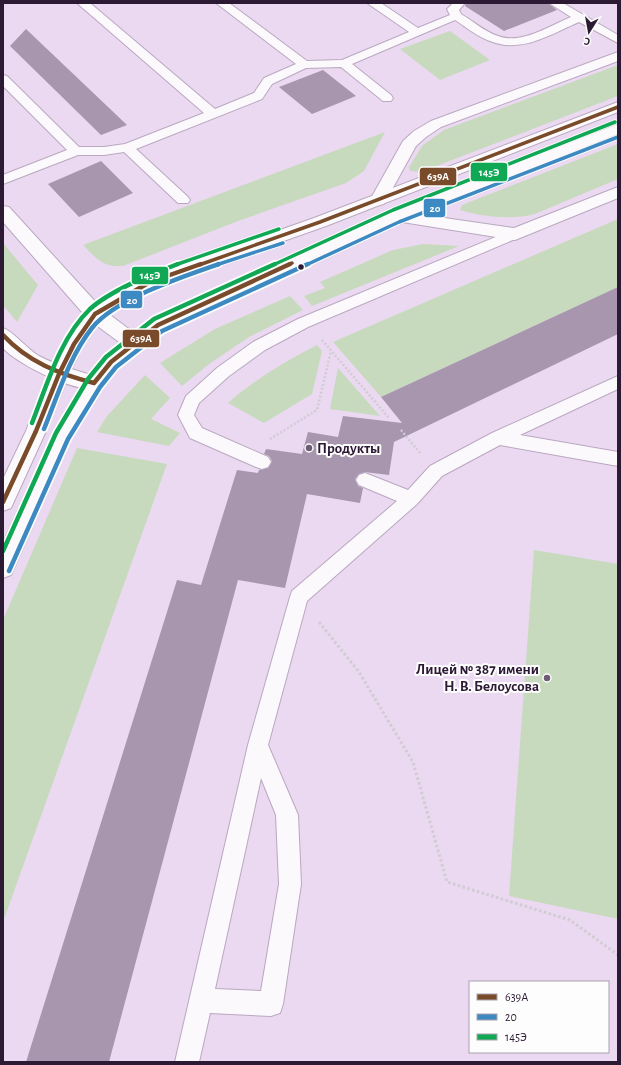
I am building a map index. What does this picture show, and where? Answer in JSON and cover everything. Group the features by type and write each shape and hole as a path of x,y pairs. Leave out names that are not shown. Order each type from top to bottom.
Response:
{"main road":[{"path":"378,200 409,144 420,134 436,124 618,56"},
{"path":"3,502 36,431 59,374 74,344 95,314 150,282 378,200 618,107"},
{"path":"3,568 62,436 94,383 111,362 158,325 396,216 618,129"},
{"path":"396,216 516,234 618,192"},
{"path":"3,212 95,314 134,343"},
{"path":"3,335 34,364 59,374 94,383"}],"lane":[{"path":"83,3 213,114"},
{"path":"222,3 304,65"},
{"path":"373,3 417,32"},
{"path":"459,3 453,9 456,16 494,39 508,42 522,42 580,18"},
{"path":"555,3 618,40"},
{"path":"3,180 76,151 104,151 127,148 258,96 268,81 304,65 344,64 456,16"},
{"path":"344,64 387,98"},
{"path":"3,79 76,151"},
{"path":"127,148 183,200"},
{"path":"262,462 196,433 186,415 192,400 223,372 259,346 303,323 516,234"},
{"path":"187,1062 258,745 299,597 411,499 436,472 498,438 618,382"},
{"path":"498,438 618,460"},
{"path":"365,480 411,499"},
{"path":"200,1000 271,1004 290,884 287,815 258,745"}],"path":[{"path":"319,337 389,418"},
{"path":"245,454 317,410 331,351"},
{"path":"299,597 360,672 413,762 447,882 570,920 618,954"}],"green space":[{"path":"450,31 490,60 440,80 400,49"},
{"path":"618,65 618,96 421,172 410,171 409,167 423,145 444,130"},
{"path":"385,132 364,171 346,183 238,221 123,266 110,265 100,261 83,245"},
{"path":"618,144 618,179 535,214 516,217 497,217 460,210 462,205"},
{"path":"618,219 618,287 381,397 333,342"},
{"path":"3,243 38,285 17,322 3,305"},
{"path":"423,244 459,246 312,306 304,296 325,288 320,282 393,250"},
{"path":"290,296 303,310 249,337 209,364 182,386 160,363 215,329"},
{"path":"317,345 322,351 312,394 264,423 228,403 238,394 271,371"},
{"path":"338,368 380,416 330,409"},
{"path":"145,375 170,398 151,419 180,433 169,446 97,432 107,416"},
{"path":"77,448 167,464 3,922 3,620"},
{"path":"534,550 618,564 618,919 509,896"}],"building":[{"path":"466,3 548,3 557,10 504,31 465,6"},
{"path":"26,29 127,125 101,135 10,46"},
{"path":"323,70 356,96 312,114 279,87"},
{"path":"101,161 133,193 79,217 48,184"},
{"path":"618,287 618,334 394,442 389,475 365,472 359,474 355,479 358,486 363,488 360,503 307,494 285,588 238,580 109,1062 26,1062 177,580 201,585 237,470 258,473 259,470 268,468 272,461 269,456 264,454 266,449 302,454 308,432 338,437 343,416 402,423 381,397"}],"transit line":[{"name":"639А","path":"3,502 36,431 59,374 74,344 95,314 150,282 320,222 618,107"},
{"name":"145Э","path":"3,551 56,433 88,379 106,357 154,319 393,210 615,122"},
{"name":"20","path":"9,571 68,439 100,387 116,367 162,331 399,222 618,137"},
{"name":"145Э","path":"32,423 49,379 70,335 79,322 95,305 154,273 279,229"},
{"name":"20","path":"44,429 61,386 76,354 92,328 103,316 162,285 283,243"},
{"name":"639А","path":"3,335 12,345 33,361 56,372 94,383 111,362 158,325 292,263"}],"place":[{"name":"Продукты","path":"309,448"},
{"name":"Лицей № 387 имени Н. В. Белоусова","path":"547,678"}]}
